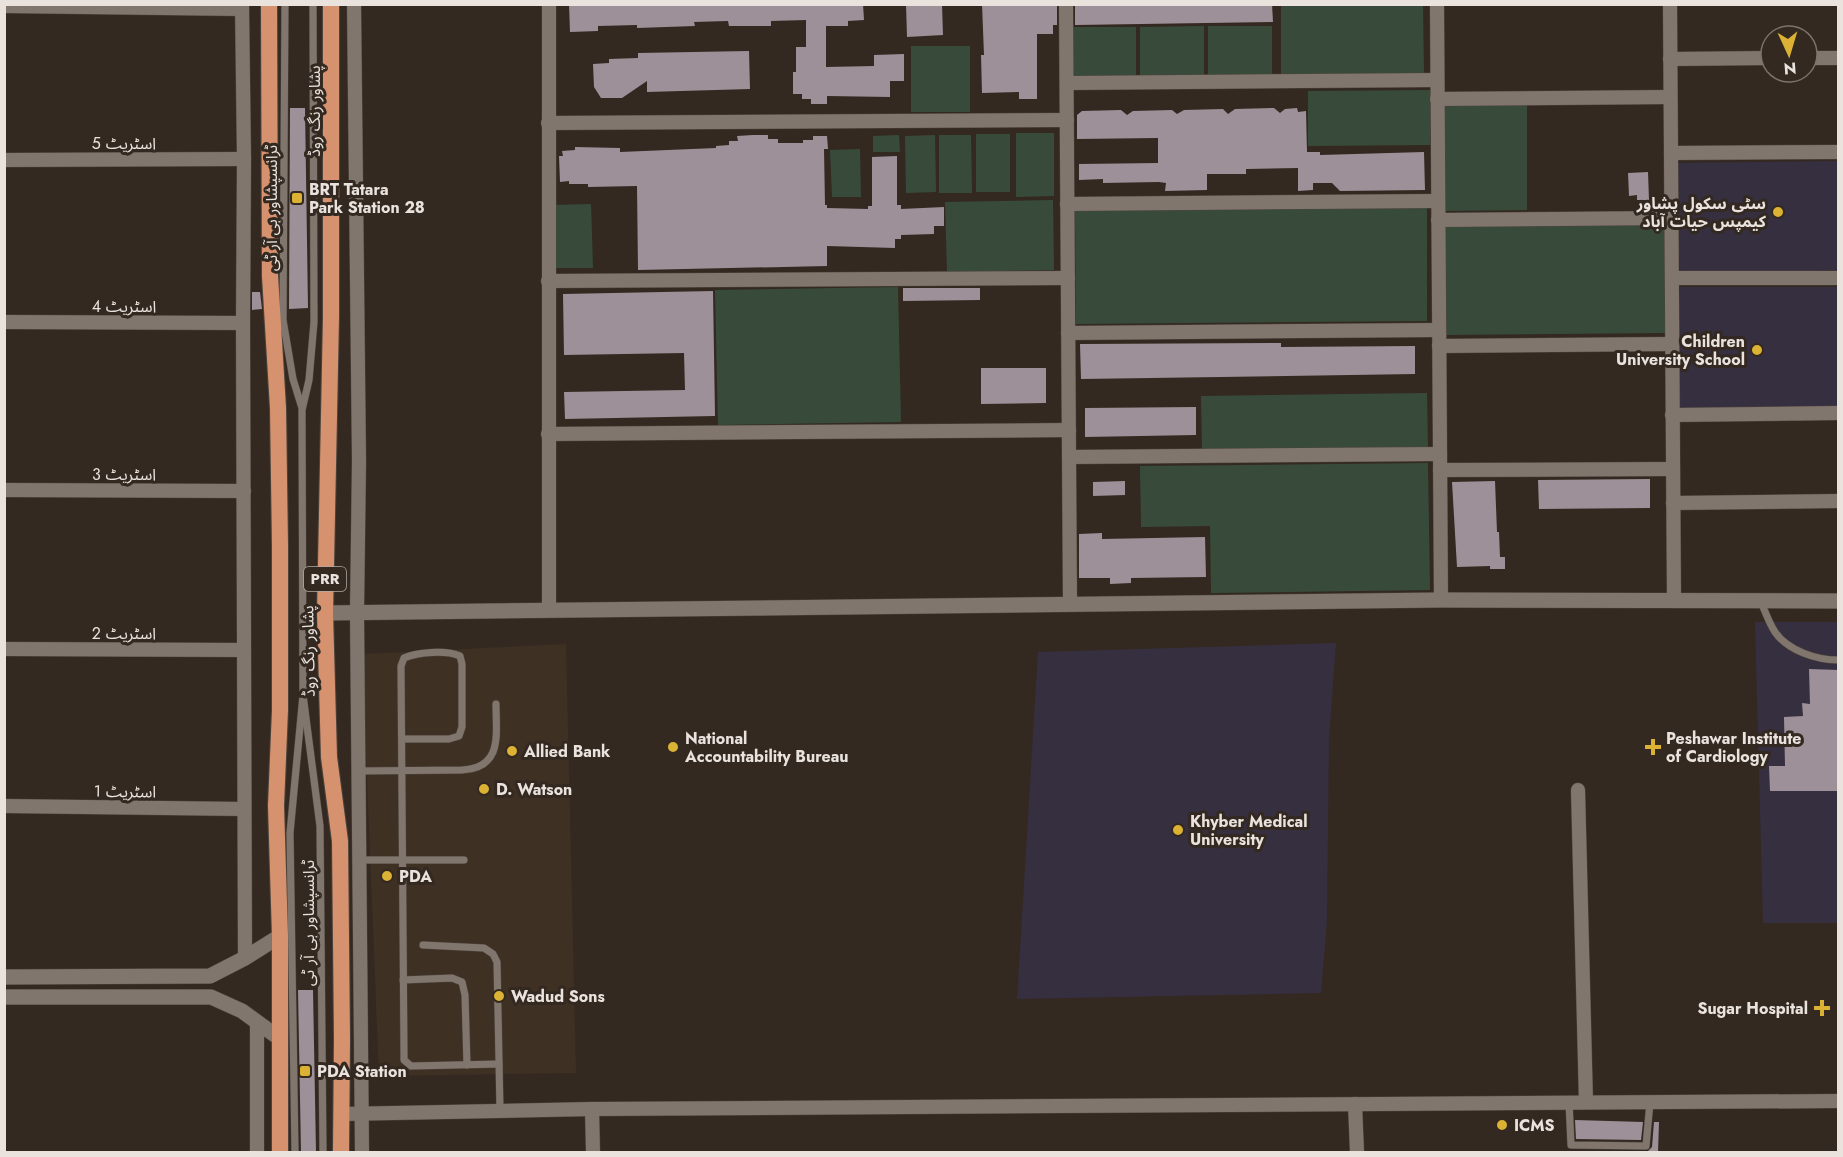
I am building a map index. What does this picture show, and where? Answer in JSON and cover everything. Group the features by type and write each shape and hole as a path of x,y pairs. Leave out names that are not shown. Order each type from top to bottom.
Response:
{"highway":[{"name":"پشاور رنگ روڈ","path":"269,4 270,276 278,408 280,546 280,710 276,806 280,936 280,1152"},
{"name":"پشاور رنگ روڈ","path":"331,4 333,30 331,305 325,613 329,757 340,841 341,1152"}],"street":[{"path":"354,4 359,460 357,613 362,1152"},
{"path":"549,4 549,610"},
{"path":"1066,4 1070,604"},
{"path":"1437,4 1441,600"},
{"path":"1670,4 1674,601"},
{"path":"4,6 242,7 245,958"},
{"path":"1670,59 1759,58"},
{"path":"1819,58 1839,58"},
{"path":"1066,83 1437,80"},
{"path":"1437,99 1670,97"},
{"path":"548,123 1067,120"},
{"path":"1671,153 1839,152"},
{"name":"اسٹریٹ 5","path":"4,160 244,159"},
{"path":"1067,204 1438,201"},
{"path":"1438,220 1671,219"},
{"path":"548,281 1068,278"},
{"path":"1672,278 1839,278"},
{"name":"اسٹریٹ 4","path":"4,322 243,323"},
{"path":"1068,333 1439,330"},
{"path":"1439,346 1672,344"},
{"path":"1672,415 1839,413"},
{"path":"548,434 1069,430"},
{"path":"1069,457 1440,454"},
{"path":"1440,470 1673,469"},
{"name":"اسٹریٹ 3","path":"4,490 244,491"},
{"path":"1673,502 1839,501"},
{"path":"325,613 1441,600 1839,601"},
{"name":"اسٹریٹ 2","path":"4,649 244,650"},
{"path":"1578,790 1586,1102"},
{"name":"اسٹریٹ 1","path":"4,806 244,809"},
{"path":"4,977 210,976 280,936"},
{"path":"4,997 211,998 242,1011 279,1038"},
{"path":"257,1022 257,1152"},
{"path":"342,1114 592,1109 1839,1101"},
{"path":"1355,1104 1357,1152"},
{"path":"592,1109 593,1152"}],"lane":[{"name":"ٹرانسپشاور بی آر ٹی","path":"285,4 283,320 293,379 302,410"},
{"name":"ٹرانسپشاور بی آر ٹی","path":"295,1152 290,833 303,695 302,410 309,380 314,322 313,4"},
{"path":"1761,601 1776,633 1795,648 1821,660 1839,660"},
{"path":"402,739 449,739 459,736 462,727 460,656 452,653 412,654 404,658 401,666 404,1055 407,1064 411,1066 500,1064"},
{"name":"ٹرانسپشاور بی آر ٹی","path":"303,695 320,826 323,1152"},
{"path":"359,771 475,770 485,765 493,754 496,742 496,704"},
{"path":"359,860 464,860"},
{"path":"423,945 484,948 493,954 497,962 500,1110"},
{"path":"403,980 452,978 462,982 465,995 467,1065"},
{"path":"1569,1102 1571,1145 1646,1146 1650,1102"}],"shaded area":[{"path":"1838,161 1838,270 1681,278 1671,163"},
{"name":"Children University School","path":"1680,287 1838,287 1838,413 1672,415"},
{"path":"1755,622 1838,622 1838,923 1763,923"},
{"name":"Khyber Medical University","path":"1336,643 1329,739 1327,920 1321,993 1017,999 1038,652"},
{"path":"566,644 576,1073 379,1076 362,654"}],"green space":[{"path":"1281,5 1423,5 1424,74 1281,76"},
{"path":"1204,26 1204,75 1140,76 1140,27"},
{"path":"1208,26 1272,26 1272,74 1208,75"},
{"path":"1072,27 1136,27 1136,75 1073,76"},
{"path":"911,46 970,46 970,112 911,112"},
{"path":"1430,90 1430,145 1308,146 1308,91"},
{"path":"1527,102 1527,210 1443,211 1442,103"},
{"path":"1016,133 1054,133 1054,196 1016,197"},
{"path":"976,134 1010,134 1010,192 976,192"},
{"path":"899,135 900,152 873,152 873,136"},
{"path":"935,135 936,192 906,193 905,136"},
{"path":"939,135 971,135 972,193 939,193"},
{"path":"860,149 861,197 832,197 830,150"},
{"path":"1053,200 1054,270 947,272 945,202"},
{"path":"591,204 593,268 554,268 553,205"},
{"path":"1427,208 1427,321 1076,324 1075,211"},
{"path":"1666,224 1667,333 1445,335 1444,226"},
{"path":"898,287 901,422 718,425 715,290"},
{"path":"1427,393 1428,447 1202,450 1201,396"},
{"path":"1428,463 1430,590 1211,593 1210,526 1141,527 1140,466"}],"building":[{"path":"569,4 863,4 864,20 848,21 848,26 826,26 826,67 874,66 874,55 904,54 904,81 890,81 890,97 827,96 827,104 811,104 811,99 802,99 802,94 793,94 796,47 806,47 806,20 771,21 771,26 729,26 728,21 694,22 695,26 637,28 637,25 598,26 598,31 570,32"},
{"path":"906,4 942,4 943,35 907,37"},
{"path":"982,4 1057,4 1057,25 1053,25 1053,34 1037,34 1037,99 1019,99 1019,92 982,93 981,55 984,55"},
{"path":"1075,4 1272,4 1273,22 1075,25"},
{"path":"749,51 750,89 647,92 647,81 622,98 601,98 594,87 593,64 609,63 609,59 638,58 638,53"},
{"name":"BRT Tatara Park Station 28","path":"290,108 305,108 308,308 289,309"},
{"path":"1274,108 1280,113 1285,109 1297,108 1298,112 1306,111 1307,152 1320,152 1320,155 1424,152 1425,190 1340,191 1332,183 1313,183 1313,190 1298,191 1298,168 1246,169 1246,174 1207,174 1207,190 1165,191 1166,183 1159,182 1103,183 1103,179 1079,180 1079,164 1158,163 1158,138 1077,139 1077,115 1082,111 1121,110 1127,115 1133,111 1172,110 1177,114 1184,110 1223,109 1228,114 1235,109"},
{"path":"768,135 768,139 778,139 778,143 803,143 803,140 813,140 813,136 827,136 828,149 824,149 825,205 827,208 868,209 868,206 872,206 872,157 897,156 897,205 901,205 901,209 944,207 944,226 934,226 934,234 901,235 901,239 895,239 895,248 827,246 827,266 638,270 637,186 588,187 588,184 560,182 559,156 563,156 562,151 575,150 575,147 620,148 620,152 716,148 716,146 729,145 729,141 738,141 737,136"},
{"path":"1648,172 1649,200 1637,200 1637,195 1629,196 1628,173"},
{"path":"903,288 980,288 980,300 903,301"},
{"path":"713,291 715,416 565,419 564,392 685,390 684,353 564,355 563,294"},
{"path":"252,292 260,292 262,309 252,310"},
{"path":"1281,343 1281,347 1415,346 1415,374 1081,379 1080,344"},
{"path":"981,368 1046,368 1046,403 981,404"},
{"path":"1196,407 1196,435 1085,437 1085,408"},
{"path":"1650,479 1650,508 1539,509 1538,480"},
{"path":"1125,481 1125,495 1093,496 1093,482"},
{"path":"1495,481 1497,532 1499,532 1500,557 1505,557 1505,569 1490,569 1490,566 1457,567 1452,482"},
{"path":"1102,533 1102,539 1205,537 1206,577 1131,578 1131,583 1110,584 1110,578 1079,578 1079,534"},
{"path":"1809,669 1839,670 1839,791 1770,791 1769,766 1785,766 1784,717 1803,716 1802,703 1810,704"},
{"name":"PDA Station","path":"298,990 313,990 316,1152 301,1152"},
{"path":"1575,1120 1643,1122 1641,1140 1576,1139"},
{"path":"1654,1122 1659,1122 1658,1152 1572,1151 1648,1151 1652,1147"}],"place":[{"name":"BRT Tatara Park Station 28","path":"297,198"},
{"name":"سٹی سکول پشاور کیمپس حیات آباد","path":"1778,212"},
{"name":"Children University School","path":"1757,350"},
{"name":"National Accountability Bureau","path":"673,747"},
{"name":"Peshawar Institute of Cardiology","path":"1653,747"},
{"name":"Allied Bank","path":"512,751"},
{"name":"D. Watson","path":"484,789"},
{"name":"Khyber Medical University","path":"1178,830"},
{"name":"PDA","path":"387,876"},
{"name":"Wadud Sons","path":"499,996"},
{"name":"Sugar Hospital","path":"1822,1008"},
{"name":"PDA Station","path":"305,1071"},
{"name":"ICMS","path":"1502,1125"}]}
